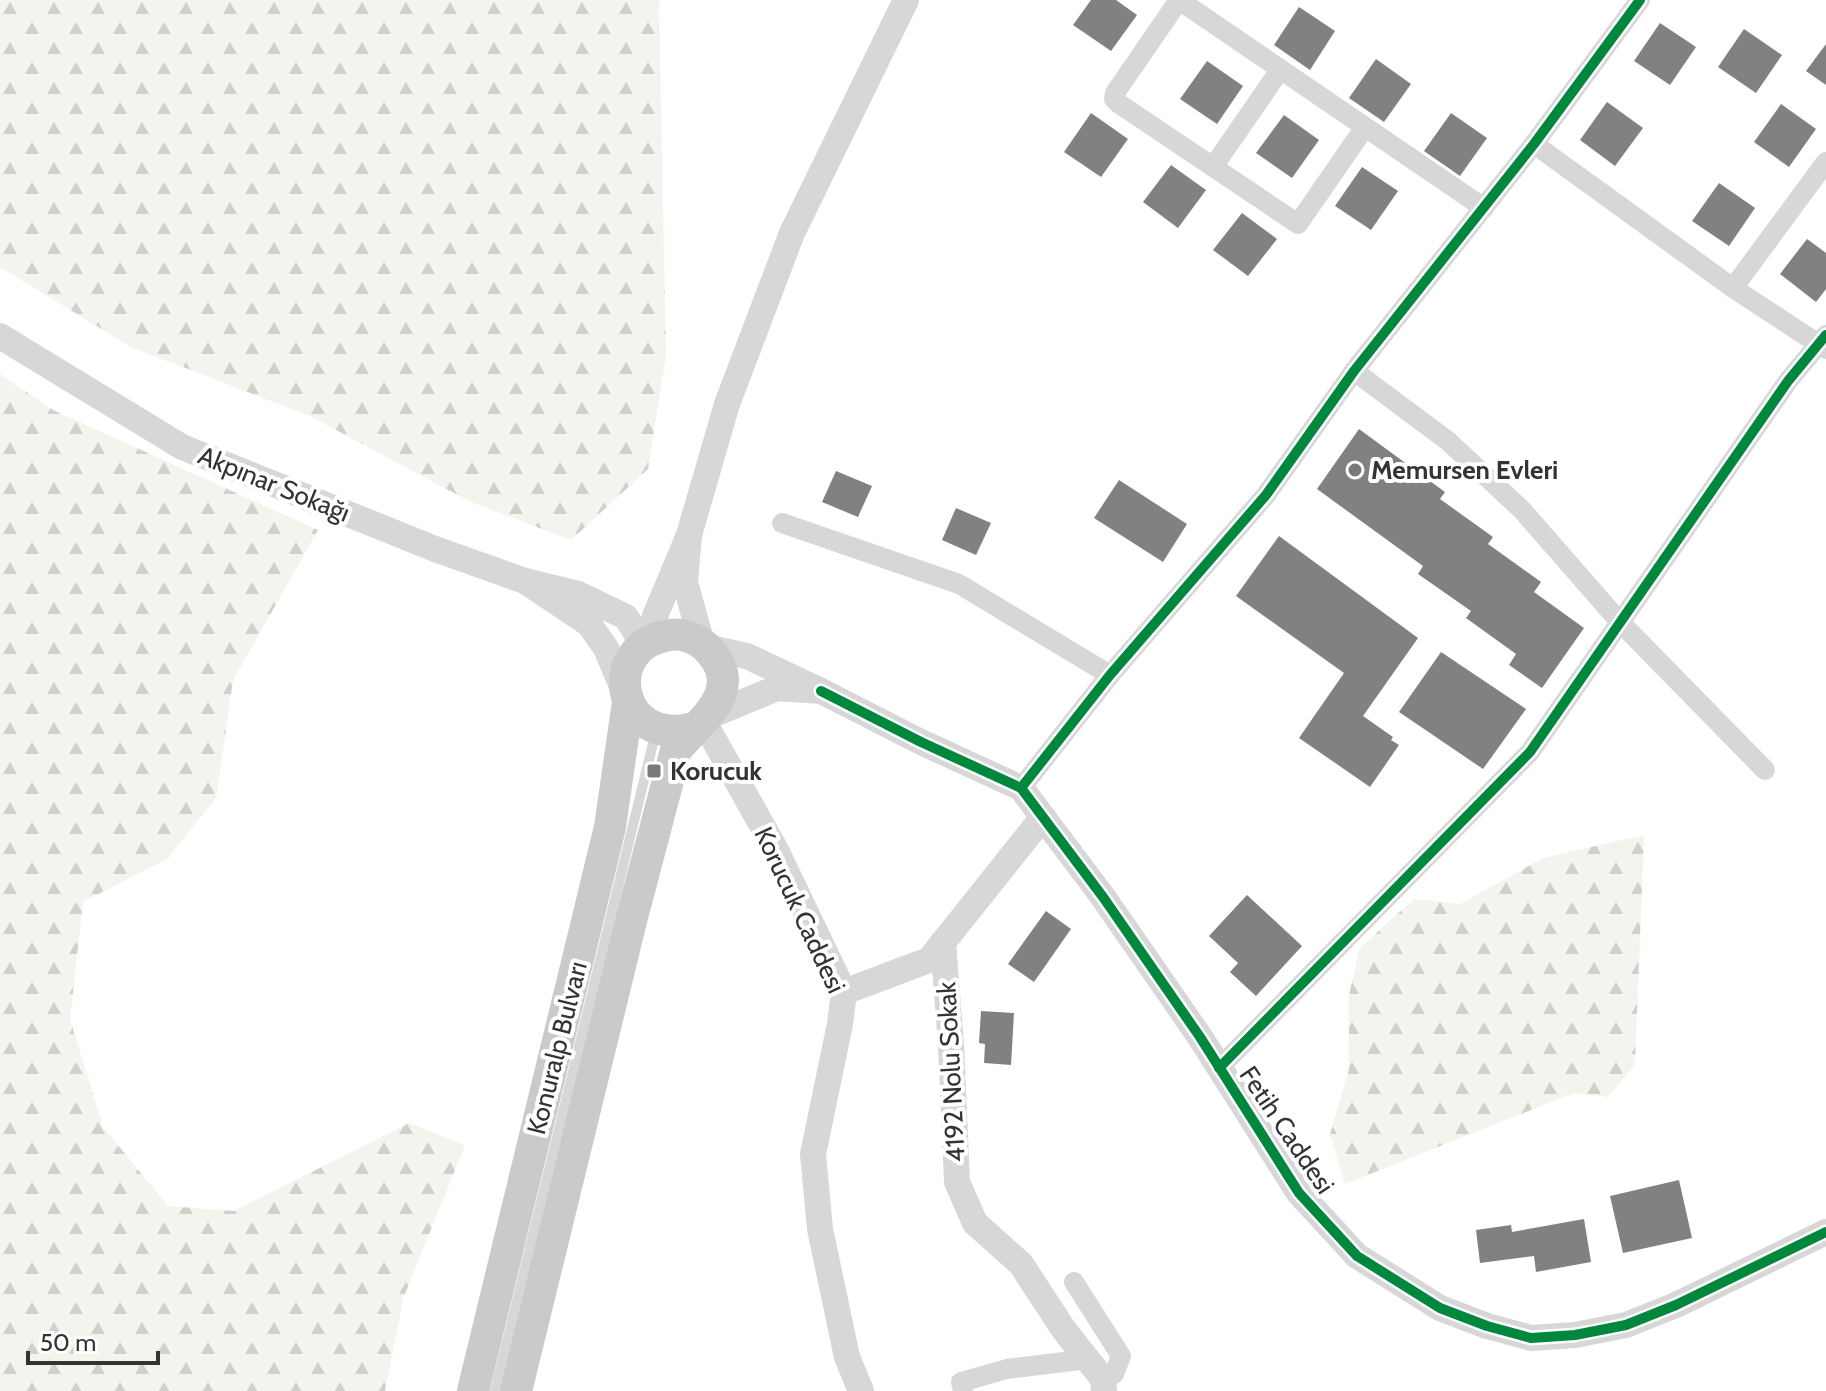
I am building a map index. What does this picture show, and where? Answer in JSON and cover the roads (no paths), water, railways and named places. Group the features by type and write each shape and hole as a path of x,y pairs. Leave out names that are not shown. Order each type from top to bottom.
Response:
{"main road":[{"path":"676,634 704,645 716,659 722,675 722,692 717,707 702,722 679,732 657,729 636,715 626,695 629,663 646,644 676,634"},
{"name":"Konuralp Bulvarı","path":"473,1391 610,827 626,695"},
{"name":"Konuralp Bulvarı","path":"516,1391 627,936 676,750 702,722"}],"street":[{"path":"646,644 689,535 727,404 792,233 906,0"},
{"path":"1021,788 1110,675 1266,495 1354,371 1534,144 1640,0"},
{"path":"1365,127 1298,224 1114,99 1173,2 1280,70 1365,127 1484,208"},
{"path":"1213,167 1280,70"},
{"path":"1219,1068 1530,752 1593,665 1619,621 1703,508 1788,381 1824,343 1733,288 1534,144"},
{"path":"1733,288 1826,162"},
{"name":"Akpınar Sokağı","path":"0,334 182,447 435,549 525,581 578,594 626,617 646,644"},
{"path":"1354,371 1448,441 1522,510 1619,621 1765,770"},
{"path":"782,523 959,584 1110,675"},
{"path":"689,535 685,582 704,645"},
{"name":"Akpınar Sokağı","path":"525,581 589,624 606,648 626,695"},
{"name":"Fetih Caddesi","path":"704,645 747,656 1021,788 1103,897 1299,1193 1357,1256 1440,1308 1531,1338 1575,1335 1626,1325 1676,1305 1826,1232"},
{"name":"Fetih Caddesi","path":"702,722 777,688 821,691"},
{"name":"Korucuk Caddesi","path":"702,722 777,852 844,992 813,1154 820,1229 847,1357 861,1391"},
{"path":"844,992 929,960 1043,817"},
{"name":"4192 Nolu Sokak","path":"943,942 957,1182 975,1223 1021,1264 1098,1376"},
{"path":"963,1391 961,1382 1007,1369 1098,1376 1114,1374 1121,1356 1074,1282"}],"lane":[{"path":"495,1391 657,729"}],"place":[{"name":"Memursen Evleri","path":"1355,470"},
{"name":"Korucuk","path":"654,771"}]}
